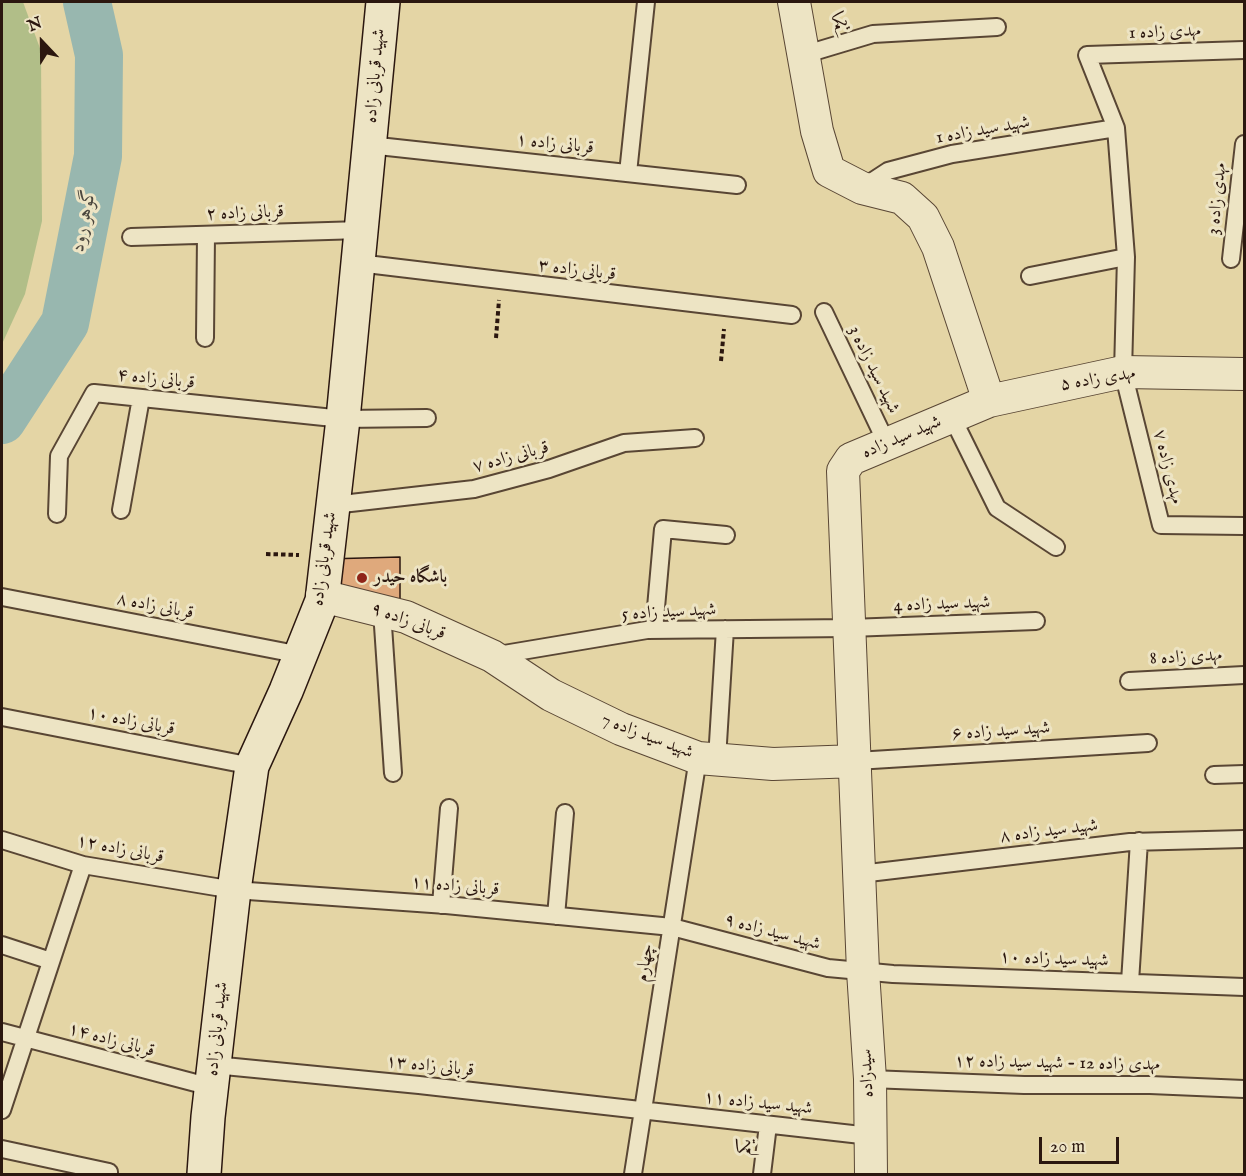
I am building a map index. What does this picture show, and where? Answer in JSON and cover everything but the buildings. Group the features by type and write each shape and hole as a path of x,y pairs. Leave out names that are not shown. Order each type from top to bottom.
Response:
{"street":[{"name":"شهید قربانی زاده","path":"204,1174 234,890 252,766 300,656 322,596 343,419 383,2"},
{"path":"794,2 817,131 829,171 862,188 902,198 923,217 938,247 989,401"},
{"name":"مهدی زاده ۵","path":"989,401 1123,372 1245,374"},
{"name":"شهید سید زاده","path":"863,971 843,471 851,459 989,401"},
{"name":"قربانی زاده ۹","path":"322,596 406,617 492,656"},
{"name":"شهید سید زاده 7","path":"492,656 551,695 621,729 707,759 773,764 856,761"},
{"name":"سیدزاده","path":"863,971 870,1079 870,1174"}],"lane":[{"path":"628,172 646,2"},
{"name":"یکم","path":"803,55 873,34 997,27"},
{"name":"مهدی زاده 1","path":"1116,128 1087,55 1245,50"},
{"path":"1116,128 1126,257 1123,372"},
{"name":"شهید سید زاده 1","path":"862,188 888,171 952,154 1116,128"},
{"name":"مهدی زاده 3","path":"1231,259 1245,144"},
{"name":"قربانی زاده ۱","path":"369,145 737,185"},
{"name":"قربانی زاده ۲","path":"131,237 361,230"},
{"path":"205,338 206,235"},
{"path":"1030,276 1126,257"},
{"name":"قربانی زاده ۳","path":"358,263 500,282 792,315"},
{"name":"شهید سید زاده 3","path":"824,312 887,444"},
{"name":"مهدی زاده ۷","path":"1123,372 1161,525 1245,526"},
{"name":"قربانی زاده ۴","path":"57,514 58,456 94,393 343,419 427,418"},
{"path":"121,510 141,398"},
{"path":"952,417 997,508 1056,547"},
{"name":"قربانی زاده ۷","path":"333,505 474,489 549,469 624,443 696,438"},
{"path":"654,630 663,529 726,536"},
{"name":"قربانی زاده ۸","path":"2,597 300,656"},
{"path":"382,611 393,772"},
{"name":"شهید سید زاده 4","path":"850,628 1036,621"},
{"name":"شهید سید زاده 5","path":"492,656 654,630 850,628"},
{"name":"چهارم","path":"633,1174 672,927 707,759 725,629"},
{"name":"مهدی زاده 8","path":"1129,681 1245,675"},
{"name":"قربانی زاده ۱۰","path":"2,717 252,766"},
{"name":"شهید سید زاده ۶","path":"856,761 1148,742"},
{"path":"1214,774 1245,774"},
{"path":"441,905 449,808"},
{"path":"556,916 565,813"},
{"name":"شهید سید زاده ۸","path":"860,874 1139,841 1245,839"},
{"name":"قربانی زاده ۱۲","path":"2,840 83,865 234,890"},
{"path":"1130,982 1139,841"},
{"path":"2,1110 83,865"},
{"name":"قربانی زاده ۱۱","path":"234,890 441,905 672,927"},
{"name":"شهید سید زاده ۹","path":"672,927 828,968 863,971"},
{"path":"2,945 51,961"},
{"name":"شهید سید زاده ۱۰","path":"863,971 1245,987"},
{"name":"قربانی زاده ۱۴","path":"2,1032 213,1076"},
{"name":"قربانی زاده ۱۳","path":"213,1076 643,1111"},
{"name":"مهدی زاده 12 - شهید سید زاده ۱۲","path":"870,1079 1024,1085 1150,1085 1245,1089"},
{"name":"شهید سید زاده ۱۱","path":"643,1111 870,1136"},
{"name":"یکم","path":"762,1174 768,1125"},
{"path":"2,1149 110,1172"}],"path":[{"path":"495,338 500,282"},
{"path":"721,361 726,307"}],"green space":[{"path":"2,2 23,2 41,51 42,221 25,294 2,344"}],"waterway":[{"name":"گوهر رود","path":"2,420 65,323 98,156 99,55 87,2"}],"place":[{"name":"باشگاه حیدر","path":"362,578"}]}
